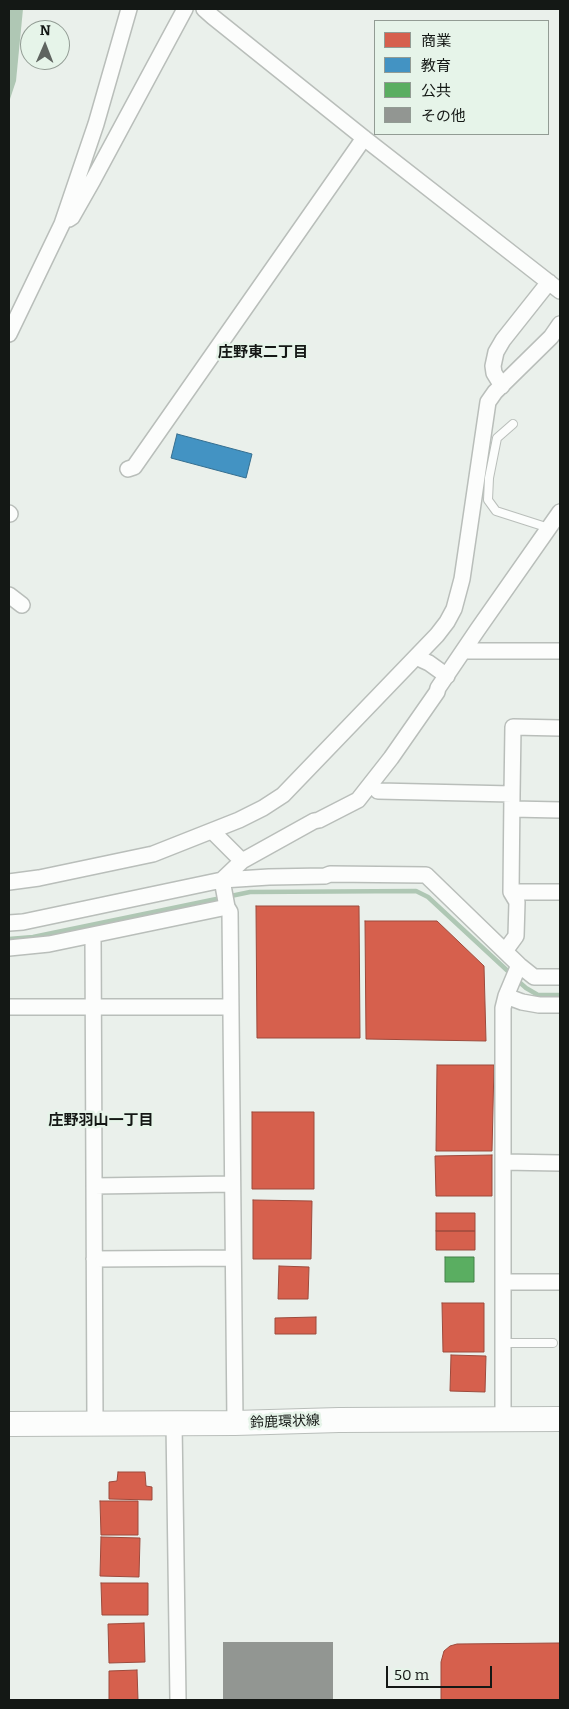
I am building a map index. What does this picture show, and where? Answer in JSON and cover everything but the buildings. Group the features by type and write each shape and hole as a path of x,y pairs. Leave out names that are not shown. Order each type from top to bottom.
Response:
{"main road":[{"name":"鈴鹿環状線","path":"9,1424 560,1419"}],"street":[{"path":"9,334 62,224 96,124 129,9"},
{"path":"62,224 72,217 185,9"},
{"path":"204,9 364,138 555,286 503,340 496,352 493,366 498,380"},
{"path":"128,469 134,467 364,138"},
{"path":"9,882 39,878 153,854 212,831 263,808 283,795 437,635 454,609 462,579 488,402 498,380 551,337 560,324"},
{"path":"222,882 242,861 314,821 358,800 391,758 438,692 438,688 560,512"},
{"path":"9,596 22,605"},
{"path":"465,651 560,651"},
{"path":"416,657 429,663 447,676"},
{"path":"505,951 516,936 516,902 511,892 513,728 560,728"},
{"path":"378,791 512,794"},
{"path":"512,810 560,810"},
{"path":"212,831 242,861"},
{"path":"9,923 23,922 222,882 269,877 325,876 330,874 426,876 534,977 560,977"},
{"path":"222,882 227,907 230,912 235,1423"},
{"path":"511,892 560,892"},
{"path":"9,948 49,944 227,907"},
{"path":"93,935 95,1424"},
{"path":"503,1420 503,1008 519,965"},
{"path":"506,996 522,1002 560,1005"},
{"path":"9,1007 231,1007"},
{"path":"503,1162 560,1163"},
{"path":"94,1186 232,1184"},
{"path":"94,1259 233,1258"},
{"path":"503,1282 560,1282"},
{"path":"174,1423 178,1700"}],"lane":[{"path":"513,424 497,438 489,478 488,500 496,511 549,528"},
{"path":"503,1343 553,1343"}],"shaded area":[{"path":"9,9 23,9 22,20 20,20 16,81 9,102"}],"waterway":[{"path":"9,939 33,937 250,892 416,891 428,897 511,974"},
{"path":"517,980 538,995 560,995"}],"district":[{"name":"庄野東二丁目","path":"263,353"},
{"name":"庄野羽山一丁目","path":"101,1121"}]}
